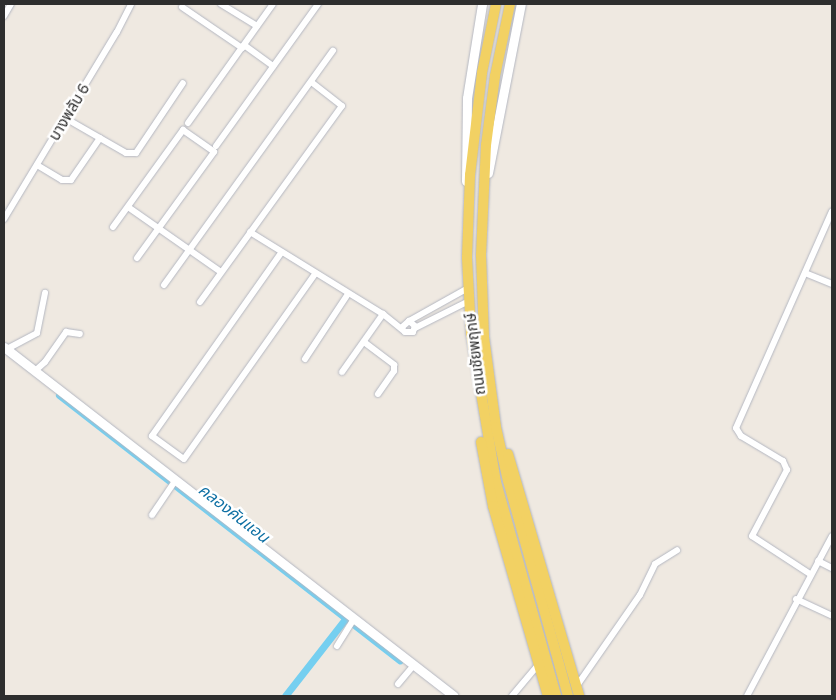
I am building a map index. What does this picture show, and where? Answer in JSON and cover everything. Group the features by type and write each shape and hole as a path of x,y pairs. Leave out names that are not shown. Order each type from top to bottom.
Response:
{"main road":[{"name":"ถนนชัยพฤกษ์","path":"496,4 477,106 467,223 469,301 480,399 498,490 556,696"},
{"name":"ถนนชัยพฤกษ์","path":"510,4 495,76 482,202 481,280 491,395 508,481 568,696"},
{"path":"491,395 578,691"},
{"path":"480,399 487,483 548,696"}],"street":[{"path":"4,16 11,4"},
{"name":"บางพลับ 6","path":"4,219 131,4"},
{"path":"221,4 230,6 257,26"},
{"path":"188,122 273,4"},
{"path":"216,146 318,4"},
{"path":"467,223 467,98 482,4"},
{"path":"482,202 512,41 521,4"},
{"path":"512,41 525,4"},
{"path":"182,7 273,66"},
{"path":"164,285 333,51"},
{"path":"200,302 342,106 312,82"},
{"path":"65,118 126,153 136,153 183,84"},
{"path":"113,227 183,130 214,152 137,258"},
{"path":"37,165 62,180 71,180 100,138"},
{"path":"128,207 221,272"},
{"path":"810,574 752,536 787,470 783,462 741,436 736,428 832,211"},
{"path":"250,232 315,274 383,314 409,333 415,328 469,301"},
{"path":"281,252 152,436 184,459 315,274"},
{"path":"805,273 832,284"},
{"path":"402,327 409,321 468,288"},
{"path":"45,293 37,333 5,348 353,621 454,696"},
{"path":"306,359 348,294"},
{"path":"342,372 383,314"},
{"path":"409,321 415,328"},
{"path":"35,371 45,362 66,332 80,334"},
{"path":"364,342 394,365 394,371 378,394"},
{"path":"152,515 174,482"},
{"path":"747,696 796,599 832,536"},
{"path":"578,691 640,595 654,564 677,550"},
{"path":"818,561 832,568"},
{"path":"796,599 832,616"},
{"path":"337,646 353,621"},
{"path":"512,696 538,665"},
{"path":"400,682 413,666"}],"waterway":[{"name":"คลองคันแอน","path":"59,395 400,660"},
{"path":"285,696 346,618"}]}
